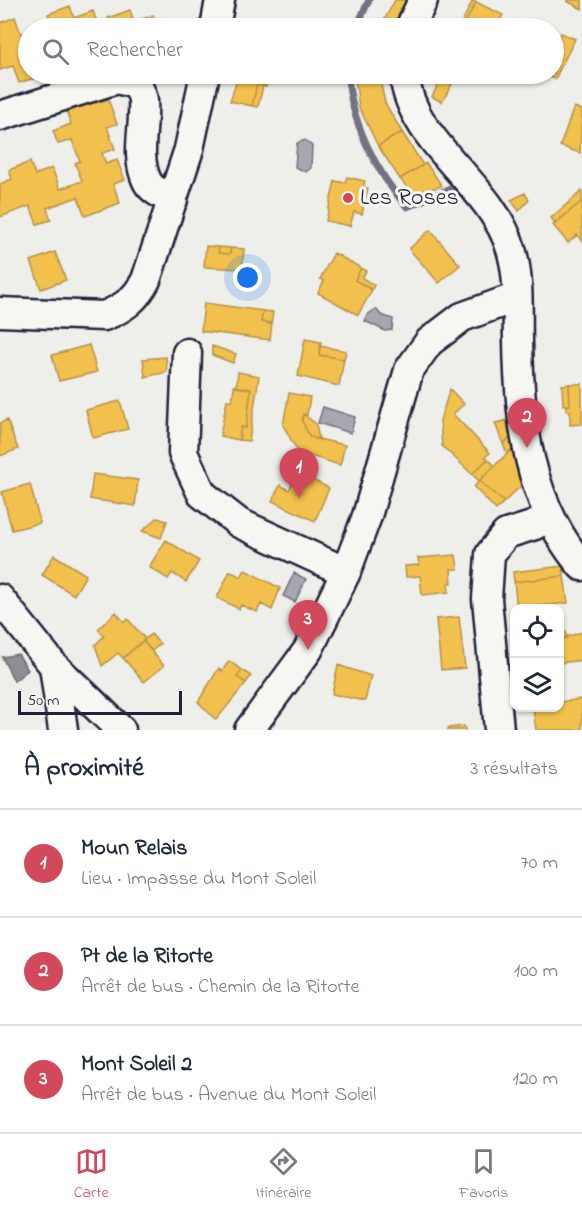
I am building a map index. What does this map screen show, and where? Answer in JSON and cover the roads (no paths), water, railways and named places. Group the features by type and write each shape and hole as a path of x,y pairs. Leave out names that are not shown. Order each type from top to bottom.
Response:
{"street":[{"path":"216,18 220,0"},
{"path":"415,18 423,0"},
{"path":"0,116 101,84"},
{"path":"136,84 143,100 142,159 147,181 155,191 173,200"},
{"path":"0,312 104,316 127,305 146,280 189,149 203,84"},
{"path":"405,84 418,118 491,208 503,228 511,250 517,297 519,402 527,448 548,515 561,539 582,566"},
{"path":"249,730 308,650 346,572 367,516 409,370 429,342 462,317 517,297"},
{"path":"188,353 183,453 202,494 239,523 346,572"},
{"path":"499,730 487,599 490,554 506,534 535,525 548,515"},
{"path":"0,600 54,666 116,725"},
{"path":"54,666 63,730"},
{"path":"74,730 79,724 116,725"}],"waterway":[{"path":"361,18 369,0"},
{"path":"349,84 359,127 367,145 385,178 407,207 454,187"}],"place":[{"name":"Les Roses","path":"348,198"},
{"name":"Pt de la Ritorte","path":"527,448"},
{"name":"Moun Relais","path":"299,498"},
{"name":"Mont Soleil 2","path":"308,650"}]}
